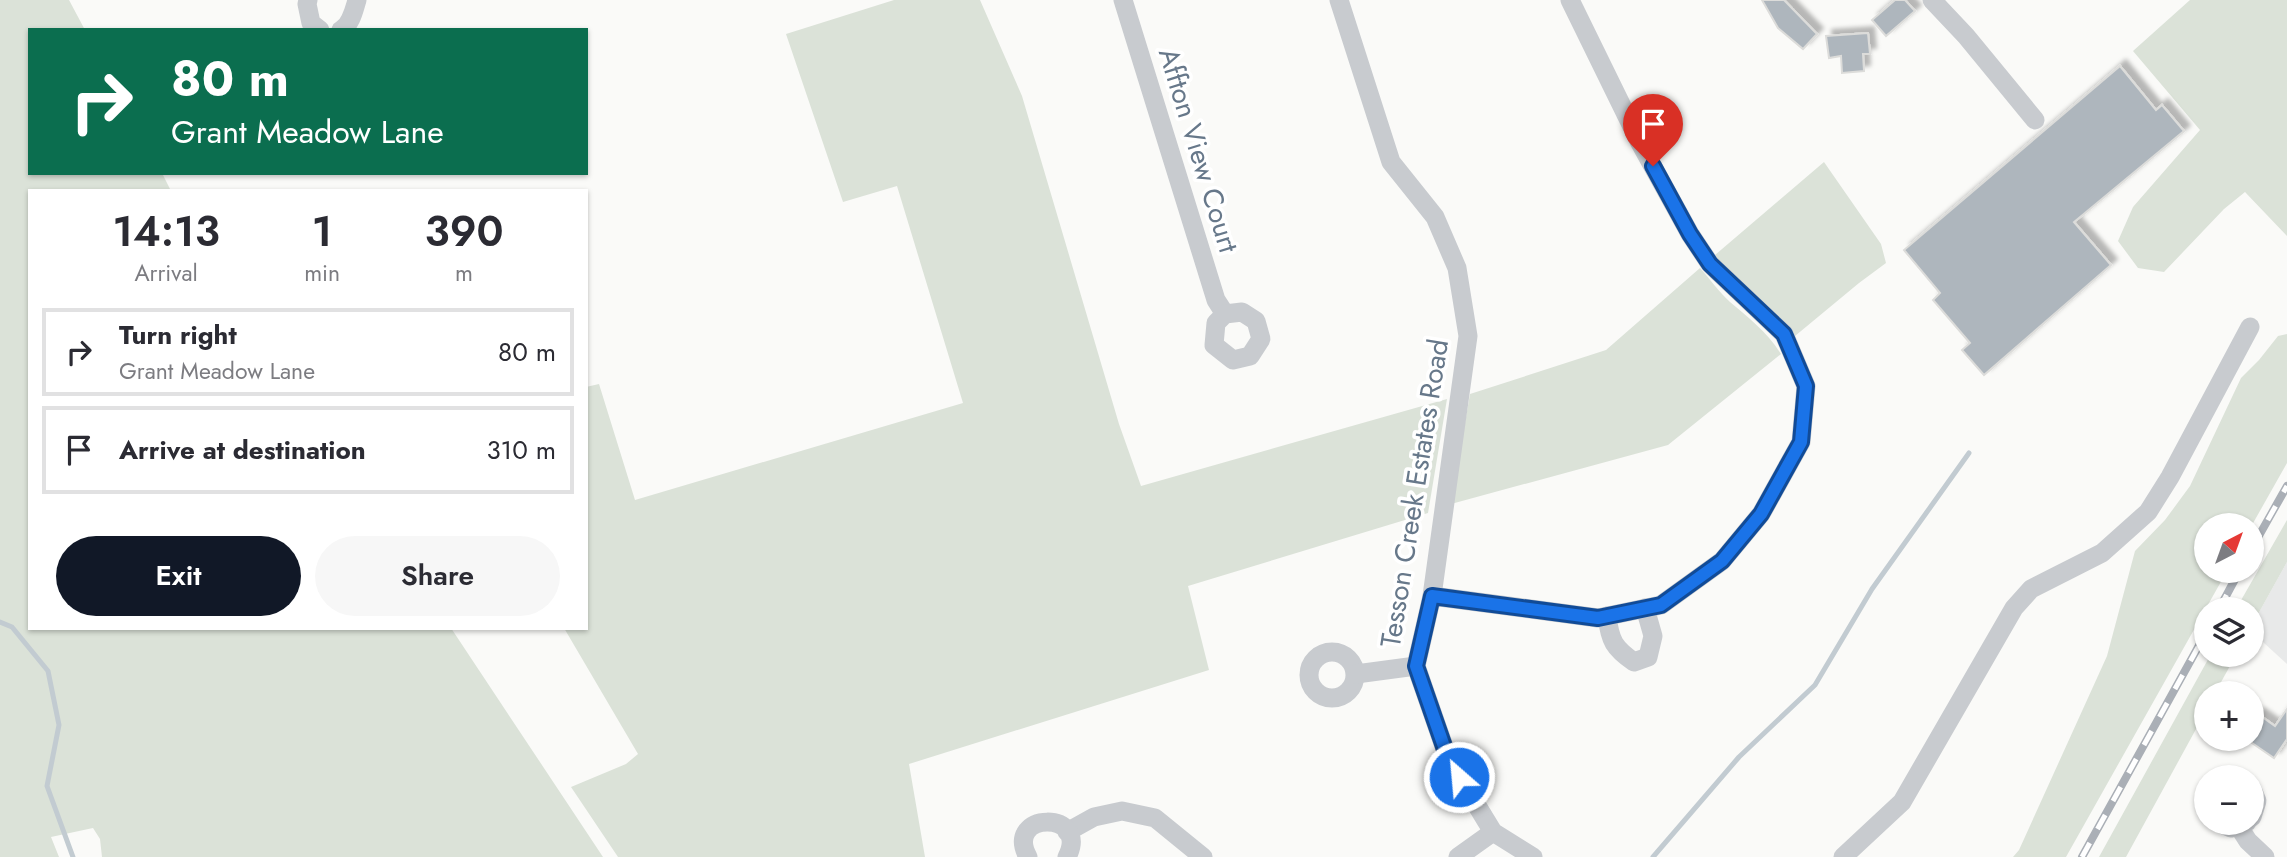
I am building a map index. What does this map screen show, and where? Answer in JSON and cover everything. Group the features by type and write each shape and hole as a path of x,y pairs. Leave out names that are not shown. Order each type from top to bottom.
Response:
{"street":[{"path":"308,0 311,23 317,28"},
{"path":"345,28 352,17 357,0"},
{"name":"Affton View Court","path":"1123,0 1216,300 1225,314"},
{"name":"Tesson Creek Estates Road","path":"1339,0 1391,162 1435,217 1457,268 1468,337 1432,596 1416,666 1448,758 1493,832 1533,857"},
{"path":"1432,596 1598,618 1661,605 1722,561 1761,514 1801,442 1806,386 1784,334 1710,264 1690,234 1640,143 1570,0"},
{"path":"1932,0 1966,36 2035,120"},
{"path":"1843,857 1902,802 2014,608 2031,589 2102,553 2148,512 2170,477 2250,327"},
{"path":"1608,617 1609,636 1618,651 1634,662 1648,657 1653,636 1645,608"},
{"path":"1356,674 1416,666"},
{"path":"1067,832 1094,817 1122,811 1155,818 1203,857"},
{"path":"1028,857 1023,845 1024,837 1033,825 1048,820 1062,826 1067,832 1071,847 1067,857"},
{"path":"1458,857 1493,832"},
{"path":"2247,835 2248,841 2265,857"}],"shaded area":[{"path":"0,0 69,0 84,28 28,28 28,175 163,175 170,189 28,189 28,630 452,630 603,857 102,857 100,839 93,828 51,837 59,857 0,857"},
{"path":"894,0 980,0 1022,96 1119,424 1141,486 1447,399 1428,513 1188,586 1209,670 909,764 925,857 618,857 571,787 626,764 638,754 565,630 588,630 588,387 599,384 635,500 963,403 897,186 843,202 786,34"},
{"path":"2190,0 2287,0 2287,236 2245,192 2224,209 2164,272 2138,268 2118,241 2133,207 2200,130 2133,51"},
{"path":"1824,162 1881,244 1886,263 1795,336 1771,309 1728,272 1715,255"},
{"path":"1700,268 1726,298 1764,332 1781,354 1668,445 1451,504 1470,394 1606,350"},
{"path":"2287,334 2287,463 2259,513 2194,513 2194,583 2220,583 2212,597 2194,597 2194,630 2066,857 2013,857 2019,850 2107,656 2135,551 2165,520 2190,486 2241,378 2278,336"},
{"path":"2287,520 2287,562 2264,603 2264,597 2243,597 2251,583 2264,583 2264,560"},
{"path":"2287,562 2287,664 2264,643 2264,603"},
{"path":"2204,667 2229,667 2222,681 2196,681"},
{"path":"2194,685 2194,733 2126,857 2099,857"}],"building":[{"path":"1762,0 1784,0 1817,34 1803,49 1778,28"},
{"path":"1895,0 1905,0 1915,11 1886,36 1872,20"},
{"path":"1868,33 1870,54 1863,54 1864,71 1842,73 1841,56 1829,58 1826,36"},
{"path":"2120,66 2156,110 2162,105 2184,131 2074,222 2111,265 1984,375 1962,350 1970,343 1933,300 1940,293 1904,250"},
{"path":"2287,709 2287,739 2274,758 2264,751 2264,718 2275,726"}],"waterway":[{"path":"1653,857 1739,757 1815,685 1872,589 1969,453"},
{"path":"0,622 12,627 48,671 59,725 47,786 73,857"}],"railway":[{"path":"2264,527 2287,486"},
{"path":"2225,597 2233,583"},
{"path":"2082,857 2194,655"}],"route":[{"path":"1459,777 1448,758 1416,666 1432,596 1598,618 1661,605 1722,561 1761,514 1801,442 1806,386 1784,334 1710,264 1690,234 1653,166"}]}
